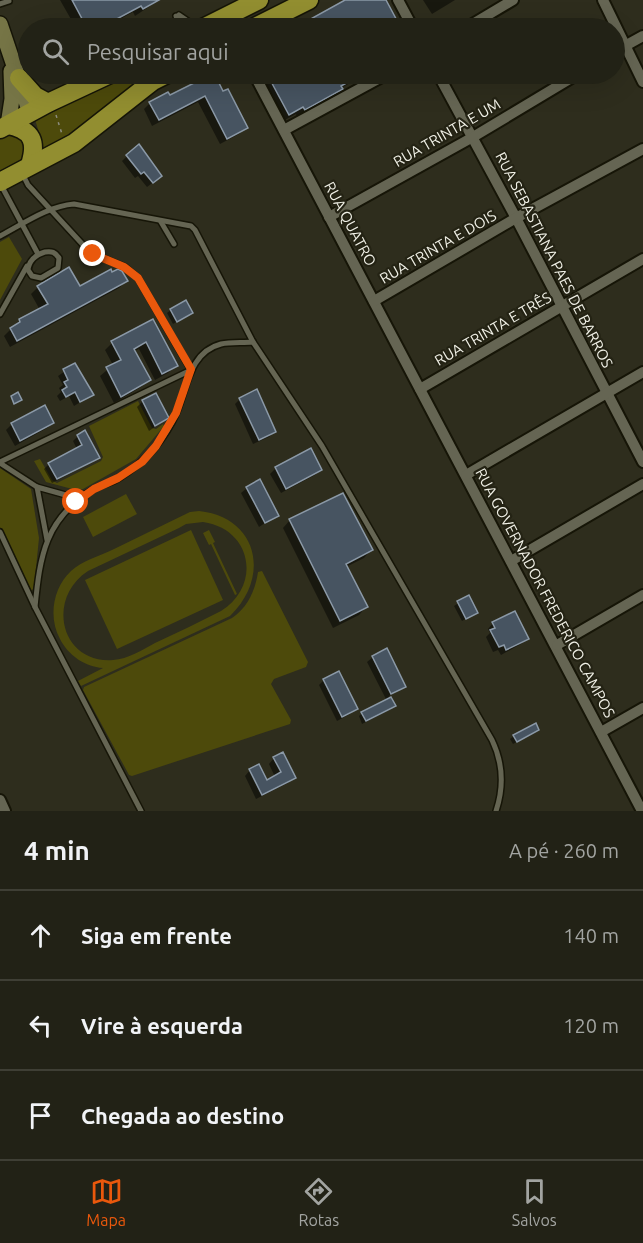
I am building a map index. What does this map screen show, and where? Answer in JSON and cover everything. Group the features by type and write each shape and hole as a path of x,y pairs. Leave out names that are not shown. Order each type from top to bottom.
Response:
{"highway":[{"path":"223,18 259,0"},
{"path":"273,18 309,0"},
{"path":"25,84 35,96 51,104"},
{"path":"4,127 90,84"},
{"path":"0,183 74,144 149,84"},
{"path":"25,168 33,153 30,113"},
{"path":"4,127 20,128 27,132 33,141"}],"main road":[{"path":"0,24 18,74"},
{"path":"4,127 12,99 11,59"},
{"path":"22,84 30,113"}],"street":[{"path":"398,0 408,18"},
{"path":"483,18 513,0"},
{"path":"603,0 612,18"},
{"path":"643,36 625,45 643,82"},
{"name":"RUA QUATRO","path":"259,84 420,389"},
{"path":"284,130 369,84"},
{"name":"RUA SEBASTIANA PAES DE BARROS","path":"443,84 643,462"},
{"name":"RUA TRINTA E UM","path":"329,217 561,84"},
{"name":"RUA TRINTA E DOIS","path":"375,301 516,218 643,149"},
{"name":"RUA TRINTA E TRÊS","path":"420,389 643,259"},
{"path":"466,475 643,372"},
{"name":"RUA GOVERNADOR FREDERICO CAMPOS","path":"420,389 642,811"},
{"path":"511,561 643,484"},
{"path":"556,645 643,595"},
{"path":"601,732 643,708"},
{"path":"0,800 5,811"}],"lane":[{"path":"0,4 9,1"},
{"path":"25,168 28,185 93,254 124,267 138,278 191,369"},
{"path":"0,183 38,254"},
{"path":"0,236 50,210 74,204 191,226 195,230 253,342 322,446 492,740 500,761 502,776 496,811"},
{"path":"161,222 174,244"},
{"path":"0,314 30,262 38,254 54,252 59,258 58,268 41,278 29,274 30,262"},
{"path":"35,607 39,566 47,540 56,524 94,489 118,478 142,462 156,446 176,413 191,369 206,351 220,344 253,342"},
{"path":"80,500 37,487 0,462 191,369"},
{"path":"37,487 47,540"},
{"path":"0,532 35,607 141,811"}],"path":[{"path":"51,104 63,138"}],"shaded area":[{"path":"103,84 138,84 81,129 44,149 33,113"},
{"path":"7,130 26,137 23,158 0,171 0,134"},
{"path":"9,237 22,259 0,300 0,242"},
{"path":"138,401 152,428 156,429 163,424 164,426 136,459 83,489 76,490 46,482 34,461 40,459 52,480 57,483 101,461 103,457 89,426"},
{"path":"0,468 31,489 39,538 34,588 31,591 0,528"},
{"path":"126,494 137,514 93,537 83,517"},
{"path":"199,511 219,516 234,524 246,537 252,551 254,567 251,584 243,601 230,616 81,686 78,681 103,668 84,663 72,655 63,645 56,630 54,603 65,578 75,567 190,512","holes":["203,522 220,527 232,535 241,546 246,559 246,573 242,587 234,600 221,611 124,658 113,660 95,658 81,652 71,641 65,627 63,612 67,597 75,583 88,571 186,524"]},
{"path":"191,530 223,600 117,649 85,580"},
{"path":"209,530 237,594 235,595 211,544 209,545 203,533"},
{"path":"262,571 308,662 306,667 274,679 271,684 291,720 290,724 132,776 129,775 83,690 84,687 232,618 246,604 253,592 258,572"}],"building":[{"path":"72,0 159,0 143,9 141,6 119,18 82,18"},
{"path":"345,0 386,0 396,18 312,18"},
{"path":"192,84 220,84 223,91 228,89 248,128 227,139 205,96 159,120 149,102 168,92 170,95"},
{"path":"272,84 345,84 341,86 343,89 305,110 303,107 289,115"},
{"path":"139,144 162,176 153,183 144,172 141,174 126,155"},
{"path":"69,267 80,286 111,269 112,272 118,269 122,271 128,281 17,341 10,328 20,322 19,319 48,304 37,286"},
{"path":"186,300 193,313 177,322 170,309"},
{"path":"153,319 178,366 162,374 146,342 134,349 151,380 121,397 106,367 121,360 111,341"},
{"path":"75,363 94,395 80,402 75,392 66,397 62,390 67,387 64,382 68,380 63,369"},
{"path":"257,389 276,432 259,440 239,398"},
{"path":"18,392 22,400 14,404 11,396"},
{"path":"156,393 169,418 155,426 142,400"},
{"path":"45,405 54,423 20,441 11,423"},
{"path":"85,430 100,458 57,479 48,463 82,445 77,435"},
{"path":"311,448 322,470 286,489 275,467"},
{"path":"260,479 279,516 265,523 246,487"},
{"path":"343,493 373,550 346,564 368,607 340,621 289,519"},
{"path":"469,595 478,613 466,619 457,601"},
{"path":"515,611 529,639 506,650 504,645 499,647 490,630 495,628 492,622"},
{"path":"387,648 406,687 391,694 372,656"},
{"path":"339,671 358,709 342,717 323,679"},
{"path":"391,697 396,706 366,721 361,712"},
{"path":"536,723 539,730 517,742 513,735"},
{"path":"283,752 296,778 262,795 249,769 259,764 267,780 281,772 273,757"}],"route":[{"path":"76,502 142,462 156,446 176,413 191,369 138,278 124,267 93,254"}]}
